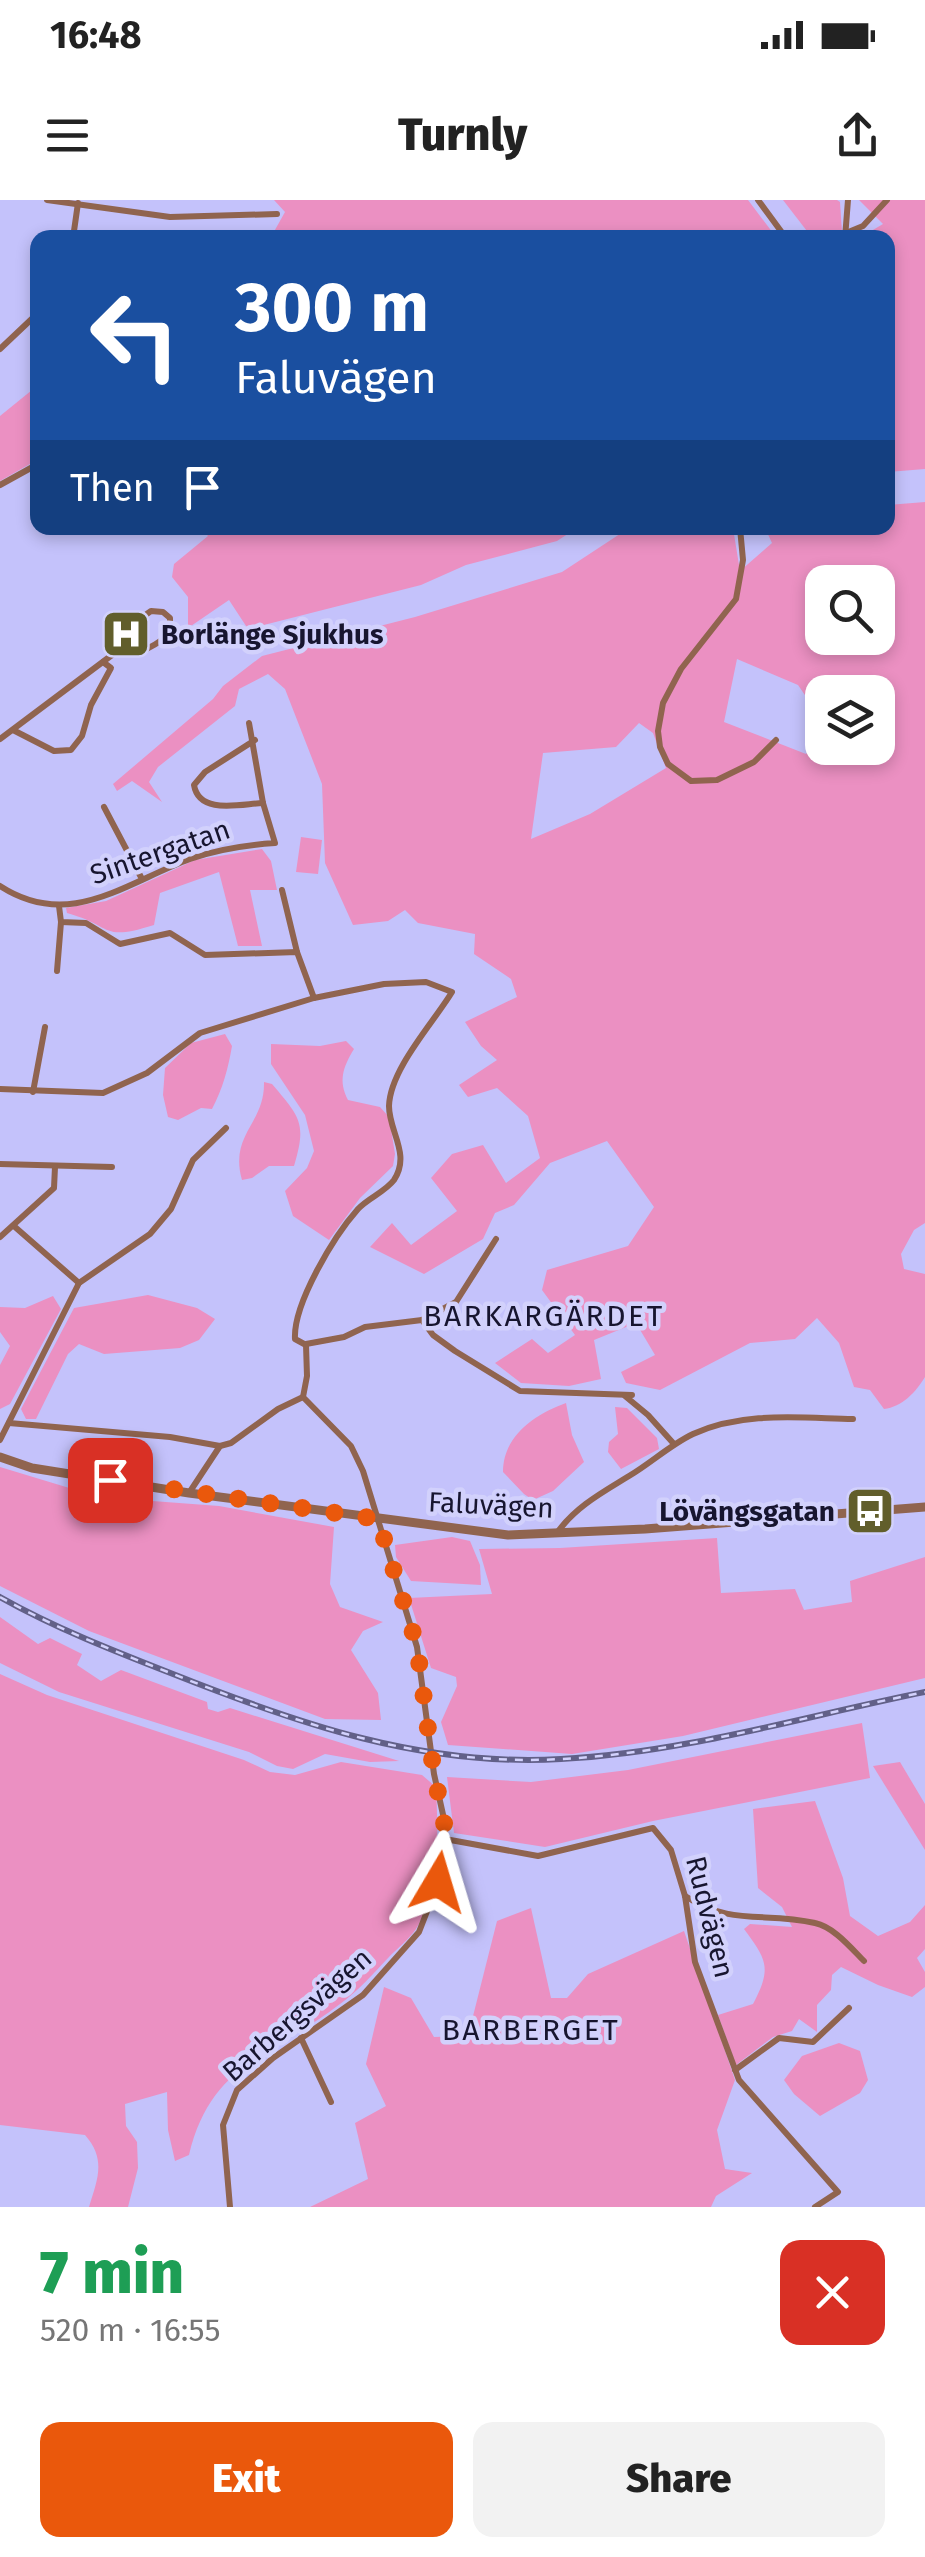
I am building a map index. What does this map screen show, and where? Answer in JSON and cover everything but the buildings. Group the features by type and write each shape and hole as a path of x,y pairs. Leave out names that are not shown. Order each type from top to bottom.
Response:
{"street":[{"path":"47,200 170,217 277,214"},
{"path":"758,200 780,230"},
{"path":"846,230 848,200"},
{"path":"855,230 887,200"},
{"path":"74,230 78,202"},
{"path":"0,349 30,321"},
{"path":"0,485 30,468"},
{"path":"741,535 743,560 736,599 680,669 662,702 660,747 668,764 691,780 717,780 754,762 776,740"},
{"path":"0,739 120,649 123,631 152,610 170,618 167,636 138,653 120,649"},
{"path":"13,730 54,751 71,750 82,736 91,705 111,668 103,662"},
{"path":"250,722 255,740 263,803 218,806 204,803 196,796 194,785 206,772 255,740"},
{"name":"Sintergatan","path":"0,886 14,895 60,906 106,898 142,878 194,858 238,846 275,843 263,803"},
{"path":"104,808 142,878"},
{"path":"282,890 296,952 314,998"},
{"name":"Sintergatan","path":"60,906 61,922 86,923 120,944 170,933 205,955 296,952"},
{"path":"57,971 61,922"},
{"path":"0,1089 103,1093 148,1073 200,1033 314,998 426,982 452,992 396,1081 389,1106 402,1155 394,1180 358,1209 323,1261 294,1325 295,1339 306,1344 344,1337 365,1327 422,1320 456,1302 496,1239"},
{"path":"33,1092 45,1027"},
{"path":"0,1440 78,1282 150,1234 171,1208 193,1160 226,1128"},
{"path":"0,1164 112,1167"},
{"path":"0,1237 54,1188 55,1166"},
{"path":"14,1227 78,1282"},
{"path":"422,1320 433,1335 455,1352 520,1390 628,1395 674,1444"},
{"path":"189,1493 220,1446 243,1436 302,1397 306,1344"},
{"name":"Barbergsvägen","path":"230,2207 223,2124 228,2105 254,2074 363,1994 420,1932 438,1882 445,1838 417,1646 363,1471 352,1446 302,1397"},
{"path":"557,1533 568,1518 674,1444 728,1421 853,1420"},
{"path":"9,1423 170,1437 220,1446"},
{"name":"Faluvägen","path":"0,1457 32,1468 189,1493 508,1534 645,1530 925,1507"},
{"name":"Rudvägen","path":"445,1838 538,1856 653,1828 672,1850 685,1896 695,1962 739,2080 838,2192 814,2207"},
{"path":"685,1896 724,1916 818,1923 864,1961"},
{"path":"735,2070 779,2038 814,2042 849,2008"},
{"path":"300,2038 331,2102"}],"shaded area":[{"path":"274,200 748,200 771,230 275,230 285,212"},
{"path":"783,200 840,202 842,230 806,230"},
{"path":"859,200 925,200 925,469 895,471 895,230 873,230 883,224"},
{"path":"30,392 30,464 0,481 0,416"},
{"path":"925,502 925,1223 914,1230 901,1254 904,1269 925,1274 925,1377 908,1398 884,1409 870,1390 854,1387 839,1343 817,1318 795,1339 750,1343 660,1390 626,1383 621,1372 655,1355 636,1323 594,1340 601,1379 569,1386 521,1383 495,1363 532,1339 548,1353 575,1335 542,1290 547,1270 628,1246 654,1207 607,1141 550,1163 514,1205 495,1213 483,1239 424,1274 370,1247 392,1223 411,1245 457,1211 431,1178 452,1154 483,1145 506,1183 540,1158 528,1116 497,1088 468,1097 459,1085 497,1060 481,1046 465,1022 517,997 511,979 474,954 475,934 418,923 405,910 388,921 353,925 325,863 322,784 285,689 268,674 239,689 235,706 158,767 149,782 162,802 132,781 117,791 113,784 262,656 415,617 562,572 618,535 734,535 740,571 772,543 768,535 895,535 895,504","holes":["639,723 653,733 666,768 590,814 531,839 543,753 616,747"]},
{"path":"566,535 557,541 466,565 421,585 248,629 229,600 188,628 188,597 172,577 174,564 208,536"},
{"path":"301,837 322,840 318,874 296,872"},
{"path":"262,849 271,861 277,890 250,890 262,946 238,946 219,872 160,893 154,925 137,930 115,932 67,913 66,908 106,901 195,860"},
{"path":"225,1034 232,1046 225,1078 212,1109 201,1108 178,1120 168,1117 163,1095 165,1068 191,1043"},
{"path":"346,1041 354,1049 343,1074 348,1100 380,1107 389,1117 395,1154 393,1166 360,1198 329,1240 293,1216 285,1191 307,1168 314,1151 305,1115 271,1064 271,1044 320,1046"},
{"path":"264,1082 272,1084 295,1113 300,1130 298,1151 294,1166 269,1166 242,1180 240,1151 259,1109"},
{"path":"148,1295 197,1308 215,1319 199,1340 180,1348 104,1354 79,1344 68,1354 36,1419 26,1419 21,1409 74,1308"},
{"path":"53,1296 61,1309 10,1404 0,1409 0,1365 10,1346 0,1332 0,1307 25,1308"},
{"path":"566,1403 572,1435 584,1462 553,1491 533,1500 503,1472 504,1459 523,1428"},
{"path":"615,1407 627,1408 657,1438 659,1449 621,1469 608,1452 609,1442 618,1434"},
{"path":"0,1467 99,1497 219,1506 334,1527 330,1584 340,1607 383,1622 363,1631 351,1650 378,1693 381,1720 325,1719 89,1631 0,1586"},
{"path":"452,1537 470,1541 480,1565 481,1585 411,1581 396,1557 395,1545"},
{"path":"717,1538 721,1593 795,1589 804,1610 852,1602 850,1581 925,1557 925,1678 683,1736 572,1754 448,1745 441,1722 457,1686 456,1677 431,1668 409,1598 492,1594 479,1549"},
{"path":"0,1617 38,1644 50,1638 82,1654 77,1665 101,1681 121,1670 207,1702 208,1709 218,1712 230,1708 399,1761 370,1762 325,1754 293,1769 277,1766 249,1752 59,1692 0,1663"},
{"path":"0,1674 47,1695 270,1772 295,1775 341,1762 422,1775 436,1787 434,1878 416,1929 347,1999 229,2080 199,2124 189,2155 175,2161 168,2130 167,2092 125,2104 126,2126 137,2142 138,2168 128,2207 89,2207 98,2162 85,2135 0,2125"},
{"path":"862,1723 870,1778 653,1821 545,1847 454,1833 447,1777 531,1782 628,1770"},
{"path":"900,1762 925,1804 925,1850 873,1766"},
{"path":"815,1801 843,1878 850,1916 878,1936 910,1922 925,1905 925,1949 917,1958 925,1972 925,1987 912,1997 841,1967 832,1975 831,1990 817,2005 817,2032 799,2019 792,2031 773,2037 736,2065 718,2015 753,2004 765,1973 762,1957 744,1929 750,1924 792,1927 782,1907 758,1888 753,1809"},
{"path":"531,1908 551,1998 567,1998 588,1974 684,1931 735,2080 717,2130 725,2169 752,2173 716,2196 711,2207 310,2207 368,2179 355,2123 386,2106 366,2064 384,1987 411,1998 434,2037 468,2036 497,1921"},
{"path":"839,2043 860,2051 868,2080 860,2093 820,2116 784,2080 802,2056"}],"railway":[{"path":"0,1597 107,1648 267,1710 362,1738 460,1756 561,1759 653,1749 925,1692"}],"place":[{"name":"Borlänge Sjukhus","path":"126,634"},
{"name":"Lövängsgatan","path":"870,1511"}],"district":[{"name":"BARKARGÄRDET","path":"544,1316"},
{"name":"BARBERGET","path":"531,2030"}],"route":[{"path":"110,1480 378,1519 417,1646 444,1820 445,1845 438,1882"}]}
